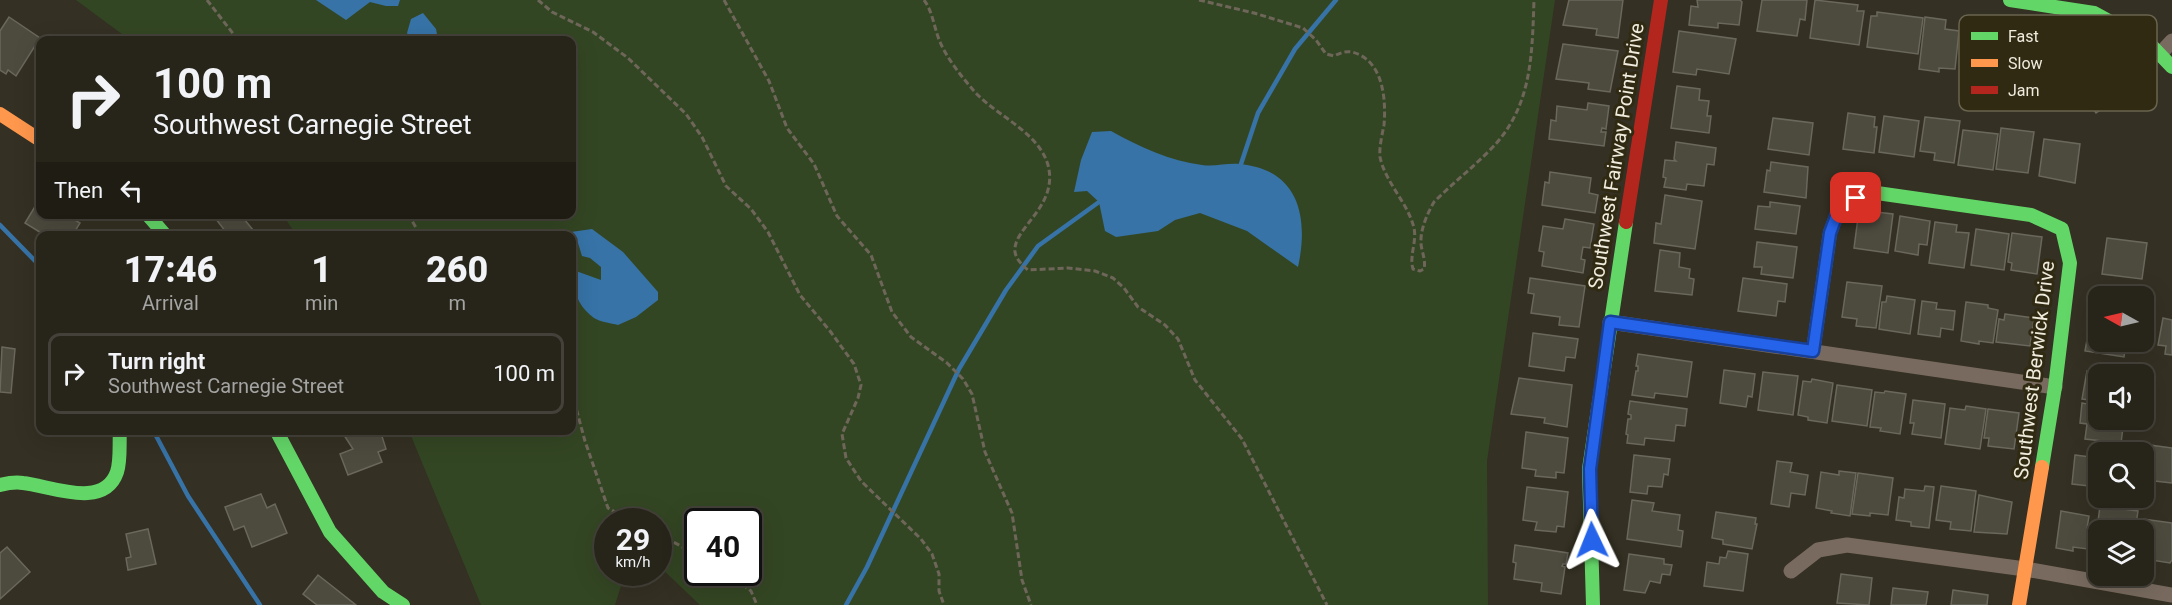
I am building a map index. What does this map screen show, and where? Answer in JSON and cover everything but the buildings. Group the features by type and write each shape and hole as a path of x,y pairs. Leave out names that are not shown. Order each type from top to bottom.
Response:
{"street":[{"name":"Southwest Fairway Point Drive","path":"1593,605 1590,469 1610,322 1661,0"},
{"path":"2010,0 2098,15"},
{"path":"2160,54 2172,41"},
{"path":"2157,51 2172,67"},
{"path":"0,114 36,137"},
{"name":"Southwest Berwick Drive","path":"1813,351 1830,233 1841,203 1870,192 2031,215 2062,229 2070,263 2055,387 2019,605"},
{"path":"151,219 162,231"},
{"path":"1610,322 2055,387"},
{"path":"0,485 26,483 63,493 89,493 102,489 112,482 117,471 120,435"},
{"path":"279,435 330,532 383,592 403,605"},
{"path":"1791,572 1818,550 1847,545 2025,569 2172,595"}],"path":[{"path":"207,0 235,36"},
{"path":"537,0 552,12 593,32 628,58 686,114 702,137 726,186 751,210 768,232 800,295 854,364 861,385 858,398 842,434 846,458 861,481 921,538 932,554 939,574 939,591 944,605"},
{"path":"724,0 769,81 787,128 814,164 837,216 871,255 892,312 911,337 947,363 963,379 972,394 985,452 1012,513 1022,580 1031,605"},
{"path":"924,0 930,8 941,44 960,73 976,93 1035,142 1047,162 1050,178 1047,194 1038,212 1016,241 1015,252 1019,262 1028,270 1068,268 1095,271 1113,278 1124,288 1138,307 1165,325 1178,339 1195,380 1242,439 1327,605"},
{"path":"1199,0 1303,28 1326,54 1334,56 1344,51 1356,53 1367,59 1378,75 1384,95 1380,156 1383,166 1409,212 1415,241 1413,269 1420,271 1424,268 1425,262 1421,242 1423,231 1427,214 1434,202 1490,151 1512,121 1524,99 1530,72 1534,0"},
{"path":"576,408 608,508"},
{"path":"745,586 751,591 757,605"}],"green space":[{"path":"76,0 1555,0 1487,461 1488,605 700,605 672,578 672,508 594,508 594,586 621,586 615,605 481,605 411,435 576,435 576,231 293,231 286,219 576,219 576,36 125,36"}],"water":[{"path":"316,0 400,0 398,6 370,2 346,20"},
{"path":"423,13 436,29 437,36 409,36 407,33 411,19"},
{"path":"1111,131 1144,148 1178,160 1207,165 1239,164 1259,168 1275,175 1287,186 1300,214 1302,231 1298,267 1247,231 1200,213 1175,220 1158,231 1116,237 1105,231 1099,202 1087,191 1074,192 1081,160 1092,132"},
{"path":"592,229 623,252 658,292 658,300 636,317 618,325 594,318 584,309 577,297 576,271 601,280 601,267 590,258 582,256 576,241 576,231"}],"waterway":[{"path":"1241,164 1258,113 1295,49 1336,0"},
{"path":"846,605 867,567 959,369 1006,290 1038,246 1099,202"},
{"path":"0,225 36,262"},
{"path":"156,435 188,496 260,605"}],"traffic: fast":[{"path":"2010,0 2098,15"},
{"path":"2157,51 2172,67"},
{"path":"1813,351 1830,233 1841,203 1870,192 2031,215 2062,229 2070,263 2055,387 2042,467"},
{"path":"151,219 162,231"},
{"path":"1593,605 1589,469 1626,222"},
{"path":"0,485 20,483 76,493 101,490 110,484 117,472 120,435"},
{"path":"279,435 330,532 383,592 403,605"}],"traffic: slow":[{"path":"0,114 36,137"},
{"path":"2019,605 2042,467"}],"traffic: jam":[{"path":"1626,222 1661,0"}],"route":[{"path":"1592,540 1590,469 1610,322 1813,351 1830,233 1841,203 1856,198"}]}
